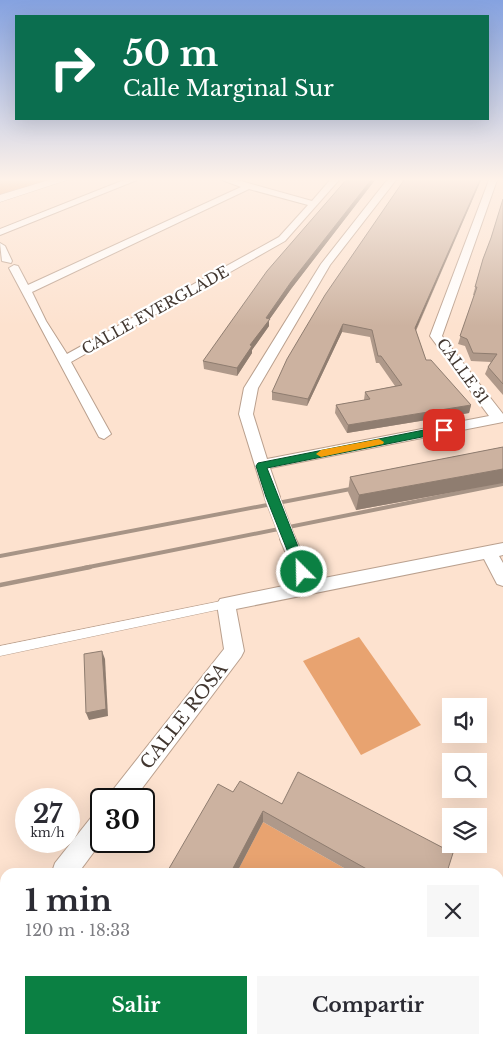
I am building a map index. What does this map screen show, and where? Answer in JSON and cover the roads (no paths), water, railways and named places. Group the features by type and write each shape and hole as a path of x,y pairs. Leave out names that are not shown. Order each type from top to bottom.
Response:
{"street":[{"path":"25,291 157,229"},
{"name":"CALLE EVERGLADE","path":"64,361 282,239 289,229"},
{"path":"309,588 272,497 246,414 251,388 326,264 354,229"},
{"name":"CALLE 31","path":"475,229 436,336 501,418"},
{"path":"0,246 104,434"},
{"path":"261,466 501,418"},
{"path":"226,604 495,550 503,579"},
{"name":"CALLE ROSA","path":"128,788 234,651 226,604"},
{"path":"67,868 90,838"}],"lane":[{"path":"0,651 226,604"}],"railway":[{"path":"84,568 503,484"},
{"path":"0,556 361,487"},
{"path":"0,585 90,567"}]}
